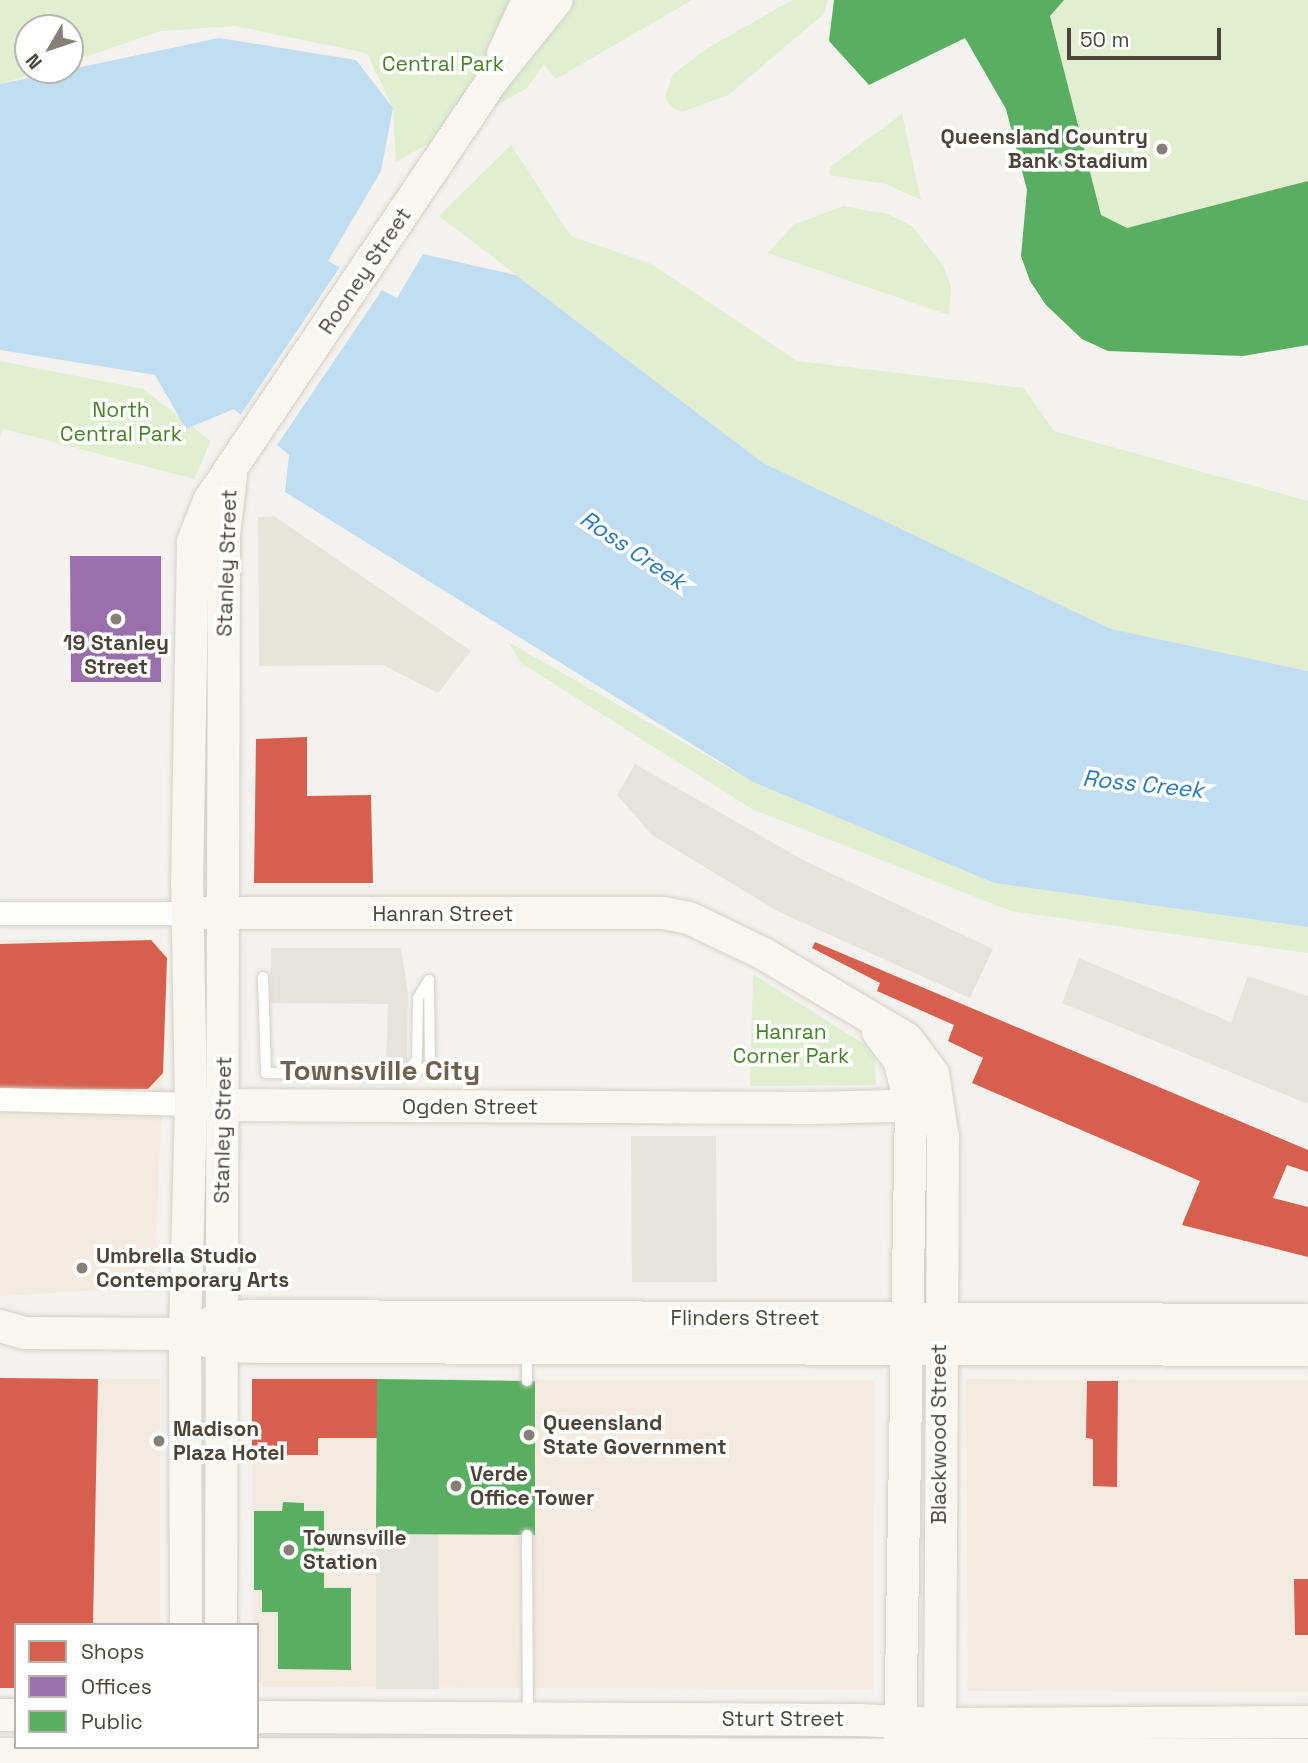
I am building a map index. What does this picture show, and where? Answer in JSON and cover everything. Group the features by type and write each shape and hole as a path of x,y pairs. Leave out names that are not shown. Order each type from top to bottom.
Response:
{"main road":[{"name":"Rooney Street","path":"494,78 528,0"},
{"name":"Rooney Street","path":"236,465 494,78 557,0"},
{"name":"Stanley Street","path":"186,1623 185,1334 191,1104 187,913 192,559 206,507 236,465"},
{"name":"Stanley Street","path":"221,1623 224,561 226,496 236,465"},
{"path":"192,559 206,546 214,547 224,561"},
{"name":"Hanran Street","path":"187,913 663,913 689,918 764,954 859,1014 907,1039 933,1074 926,1105"},
{"name":"Ogden Street","path":"191,1104 926,1105"},
{"name":"Blackwood Street","path":"926,1105 940,1332 939,1747"},
{"name":"Blackwood Street","path":"899,1759 905,1334 926,1105"},
{"name":"Flinders Street","path":"222,1331 527,1348 1308,1320"},
{"name":"Flinders Street","path":"8,1333 185,1334 222,1331 905,1334"},
{"name":"Flinders Street","path":"940,1332 1308,1350"},
{"name":"Sturt Street","path":"259,1717 901,1722 939,1747 1308,1755"},
{"name":"Sturt Street","path":"0,1754 899,1759 939,1747 1308,1722"}],"street":[{"name":"Hanran Street","path":"0,913 187,913"},
{"name":"Ogden Street","path":"0,1099 191,1104"}],"lane":[{"path":"263,977 266,1073 402,1076 430,1066 429,980 418,998 417,1060 402,1076"},
{"path":"527,1348 527,1381"},
{"path":"527,1535 528,1717"}],"shaded area":[{"path":"274,516 471,651 438,693 383,665 259,666 258,517"},
{"path":"635,764 805,861 993,949 970,998 779,912 652,835 617,795"},
{"path":"152,939 168,957 154,1287 0,1296 0,940"},
{"path":"271,948 401,948 408,993 407,1062 386,1062 388,1004 270,1003"},
{"path":"1079,958 1231,1022 1248,976 1308,996 1308,1104 1062,1003"},
{"path":"631,1136 716,1136 717,1282 632,1282"},
{"path":"0,1378 160,1379 160,1623 14,1623 14,1688 0,1688"},
{"path":"252,1379 875,1380 873,1689 263,1687 259,1681 259,1623 253,1623"},
{"path":"966,1379 1308,1380 1308,1692 968,1691"},
{"path":"376,1534 438,1534 439,1689 376,1689"}],"green space":[{"name":"Central Park","path":"0,0 692,0 556,79 544,64 527,88 396,162 393,108 367,53 235,26 161,31 84,57 84,14 14,14 14,80 0,84"},
{"path":"792,0 828,0 823,15 728,95 682,112 670,106 665,97 673,74 708,48"},
{"name":"Queensland Country Bank Stadium","path":"834,0 1308,0 1308,345 1243,356 1108,351 1082,339 1046,305 1030,281 1021,256 1027,190 1006,109 966,38 924,55 869,85 829,41"},
{"path":"902,114 921,200 886,184 829,175 830,167"},
{"path":"511,145 571,236 651,264 797,361 1024,388 1054,431 1308,501 1308,671 1111,629 763,463 439,216"},
{"path":"843,206 888,214 912,226 943,265 951,287 949,315 768,253 793,225"},
{"name":"North Central Park","path":"0,361 143,389 211,441 194,479 4,429 0,437"},
{"path":"508,642 753,782 994,883 1308,927 1308,953 1011,911 752,809 521,663"},
{"name":"Hanran Corner Park","path":"753,974 875,1051 876,1085 750,1086"}],"water":[{"name":"Ross Creek","path":"219,38 356,60 393,108 381,171 328,261 397,298 423,254 516,275 763,463 1111,629 1308,671 1308,927 994,883 753,782 285,492 289,455 234,409 186,429 155,375 0,350 0,84 14,81 14,84 84,84 84,66"}],"pier":[{"path":"342,264 384,287 275,448 239,417"}],"building: Shops":[{"path":"307,737 307,796 371,795 373,883 254,883 256,739"},
{"path":"151,940 167,958 163,1073 148,1089 0,1089 0,944"},
{"path":"815,942 1308,1150 1308,1172 1287,1165 1273,1198 1308,1207 1308,1257 1182,1225 1200,1181 972,1083 983,1058 948,1041 954,1025 877,991 880,983 812,948"},
{"path":"0,1378 98,1379 93,1623 14,1623 14,1688 0,1688"},
{"path":"252,1379 377,1379 377,1438 318,1438 318,1455 252,1455"},
{"path":"1087,1381 1118,1381 1117,1487 1093,1486 1093,1439 1086,1438"},
{"path":"1294,1579 1308,1579 1308,1635 1295,1635"}],"building: Offices":[{"name":"19 Stanley Street","path":"70,556 161,556 161,682 71,682"}],"building: Public":[{"path":"834,0 1064,0 1050,16 1101,215 1127,228 1308,181 1308,345 1243,356 1108,351 1082,339 1046,305 1030,281 1021,256 1027,190 1006,109 965,38 869,85 829,41"},
{"name":"Verde Office Tower","path":"377,1379 535,1381 535,1535 376,1534"},
{"name":"Townsville Station","path":"283,1502 304,1503 304,1511 324,1511 324,1588 351,1588 351,1670 278,1669 278,1612 262,1612 262,1590 254,1590 254,1511 282,1511"}],"place":[{"name":"Queensland Country Bank Stadium","path":"1162,149"},
{"name":"19 Stanley Street","path":"116,619"},
{"name":"Umbrella Studio Contemporary Arts","path":"82,1268"},
{"name":"Queensland State Government","path":"529,1435"},
{"name":"Madison Plaza Hotel","path":"159,1441"},
{"name":"Verde Office Tower","path":"456,1486"},
{"name":"Townsville Station","path":"289,1550"}],"district":[{"name":"Townsville City","path":"380,1070"}]}
